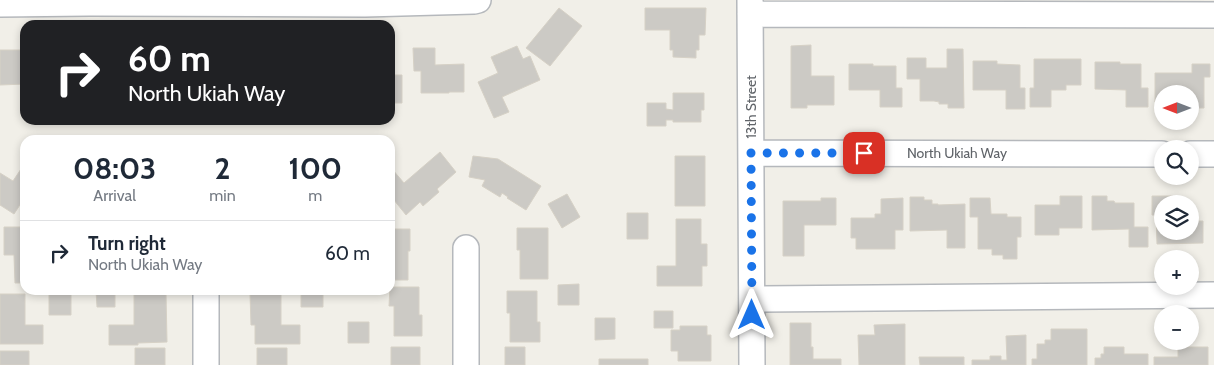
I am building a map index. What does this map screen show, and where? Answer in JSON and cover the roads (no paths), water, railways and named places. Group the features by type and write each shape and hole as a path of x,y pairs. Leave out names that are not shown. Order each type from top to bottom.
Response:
{"street":[{"path":"0,4 90,1 365,4 478,0"},
{"path":"750,7 1214,15"},
{"name":"13th Street","path":"750,7 752,365"},
{"name":"North Ukiah Way","path":"751,153 1154,154"},
{"path":"1199,154 1214,154"},
{"path":"466,248 466,365"},
{"path":"206,295 206,365"},
{"path":"752,299 1214,295"}]}
